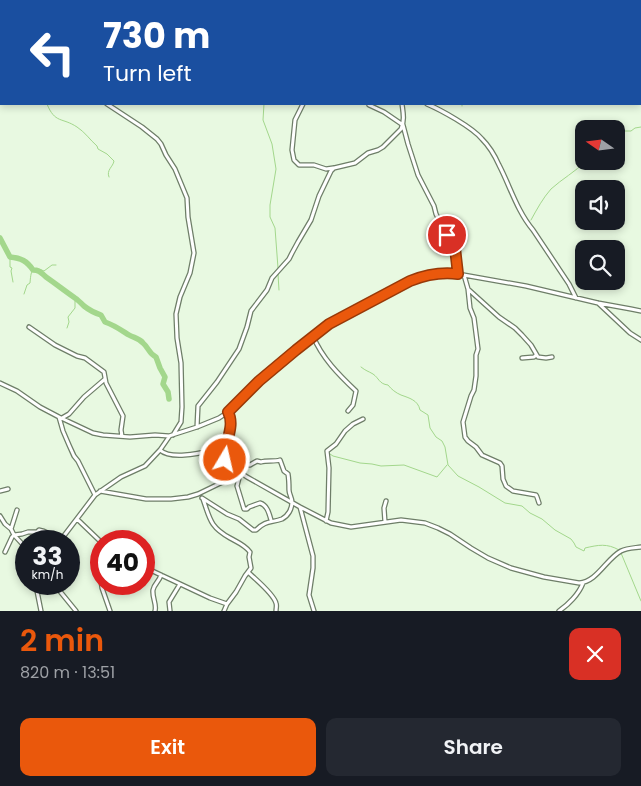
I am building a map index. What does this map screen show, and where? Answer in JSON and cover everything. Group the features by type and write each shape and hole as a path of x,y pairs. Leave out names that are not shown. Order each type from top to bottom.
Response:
{"street":[{"path":"68,530 95,495 121,477 145,466 181,422 181,363 176,314 180,297 190,273 194,253 187,198 175,169 157,139 109,105"},
{"path":"302,105 295,120 292,150 294,160 299,165 326,169 355,163 368,153 378,150 403,125"},
{"path":"369,105 384,112 403,125"},
{"path":"402,105 403,125 418,175 434,206 436,214 455,248 458,274"},
{"path":"429,105 444,112 482,138 500,165 508,186 527,223 569,284 576,298"},
{"path":"197,427 198,406 239,349 251,311 267,290 272,278 292,253 311,220 322,191 334,168"},
{"path":"0,384 16,391 60,418 93,433 137,437 171,435 219,418 228,412 259,381 313,336 337,319 418,278 450,273 458,274 526,286 641,311"},
{"path":"464,275 470,308 474,318 478,349 474,390 464,422 465,437 482,455 500,463 506,486 513,491 536,495 538,503"},
{"path":"468,289 498,317 522,335 531,345 536,355 542,358 552,357"},
{"path":"598,303 630,333 641,340"},
{"path":"29,327 66,351 84,358 104,372 105,379 123,416 122,436"},
{"path":"313,336 324,356 356,391 353,405 348,411"},
{"path":"522,358 534,357 536,355"},
{"path":"60,418 69,414 84,397 105,379"},
{"path":"228,412 230,424 224,452 226,463 239,474 326,521 351,527 385,522 408,521 425,523 444,531 488,558 511,568 544,577 583,583 597,574 619,552 641,547"},
{"path":"60,418 69,445 95,495"},
{"path":"326,521 328,512 326,451 336,444 345,431 362,419"},
{"path":"160,450 171,455 193,454 220,449 224,452"},
{"path":"198,494 239,519 253,530 256,530 271,520 284,518 289,512 292,502 290,482 280,460 269,462 257,461 250,466 245,465 239,474 237,486 244,509 260,502 268,510 271,520"},
{"path":"100,492 154,500 182,498 198,494 239,474"},
{"path":"0,491 8,489"},
{"path":"202,498 207,514 215,527 248,549 252,568 224,611"},
{"path":"385,522 384,508 386,501"},
{"path":"300,507 313,556 309,595 314,611"},
{"path":"11,529 17,510"},
{"path":"0,516 14,535 5,552"},
{"path":"77,519 90,531"},
{"path":"155,572 227,604"},
{"path":"248,572 260,582 274,599 276,611"},
{"path":"155,611 153,591 161,575"},
{"path":"559,611 568,605 583,583"},
{"path":"170,611 169,602 180,584"},
{"path":"38,595 41,611"},
{"path":"63,595 76,611"},
{"path":"104,595 110,611"}],"waterway":[{"path":"48,105 53,115 80,129 98,149 114,161 108,172 109,177"},
{"path":"264,105 263,120 272,144 276,169 270,217 275,228 278,268"},
{"path":"625,131 641,127"},
{"path":"531,220 551,189 576,170"},
{"path":"0,238 10,257 17,258 28,264 33,270 40,272 86,307 101,315 105,322 141,341 156,357 165,377 163,384 168,392 169,399"},
{"path":"10,257 13,282"},
{"path":"24,294 34,269 44,271 52,265 56,265"},
{"path":"278,274 279,290"},
{"path":"67,328 68,317 75,308 75,301 77,299"},
{"path":"361,367 397,393 413,400 420,410 428,415 430,428 445,447 448,465 458,476 505,503 522,506 571,539 576,547 584,551 585,548 602,545 619,550"},
{"path":"330,454 360,463 381,466 404,465 437,477 447,465"},
{"path":"621,553 641,601"}],"route":[{"path":"225,460 224,452 230,424 228,412 259,381 320,330 337,319 410,281 441,274 458,274 455,248 447,235"}]}
